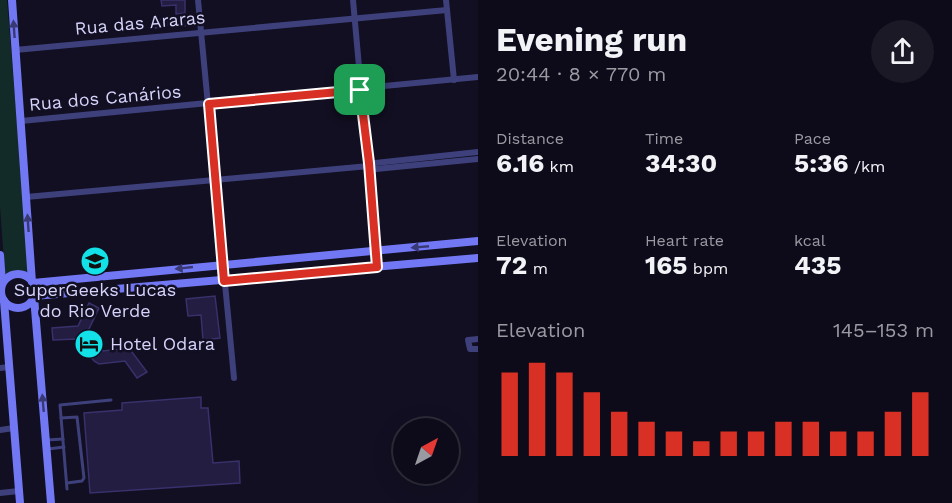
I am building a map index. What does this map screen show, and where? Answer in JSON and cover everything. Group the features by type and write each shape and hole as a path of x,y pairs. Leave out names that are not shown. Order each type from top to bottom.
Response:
{"street":[{"path":"12,0 51,503"},
{"path":"198,0 209,104 221,264 234,378"},
{"path":"352,0 377,267"},
{"path":"446,0 454,80"},
{"name":"Rua das Araras","path":"15,50 447,10"},
{"name":"Rua dos Canários","path":"21,121 478,77"},
{"path":"26,197 369,166 375,163 478,152"},
{"path":"369,166 376,169 478,159"},
{"path":"1,284 14,274 26,276 33,282 478,241"},
{"path":"0,255 5,368 14,428 20,503"},
{"path":"34,296 478,258"},
{"path":"2,301 14,308 19,308 28,305 34,296"},
{"path":"478,339 468,340 470,349 478,349"},
{"path":"0,430 14,428"},
{"path":"0,493 19,491"}],"lane":[{"path":"67,489 60,404 111,400"},
{"path":"61,418 78,418 82,459 83,480 66,483"},
{"path":"46,445 63,439"},
{"path":"46,445 64,447"}],"green space":[{"path":"0,0 7,0 29,272 18,270 5,275 0,207"}],"building":[{"path":"161,0 185,0 185,13 176,14 176,5 162,6"},
{"path":"173,16 187,20 185,26 177,23 155,28 154,21"},
{"path":"215,296 220,338 203,340 201,315 188,316 186,299"},
{"name":"Hotel Odara","path":"89,303 99,308 88,331 103,351 129,348 147,372 137,378 125,361 99,364 76,339 53,340 52,328 78,326"},
{"path":"201,397 201,408 208,408 213,463 239,461 240,483 90,493 84,413 122,410 122,403"}],"place":[{"name":"SuperGeeks Lucas do Rio Verde","path":"95,261"},
{"name":"Hotel Odara","path":"89,344"}],"route":[{"path":"360,90 369,163 377,267 224,281 209,104 360,90"}]}
